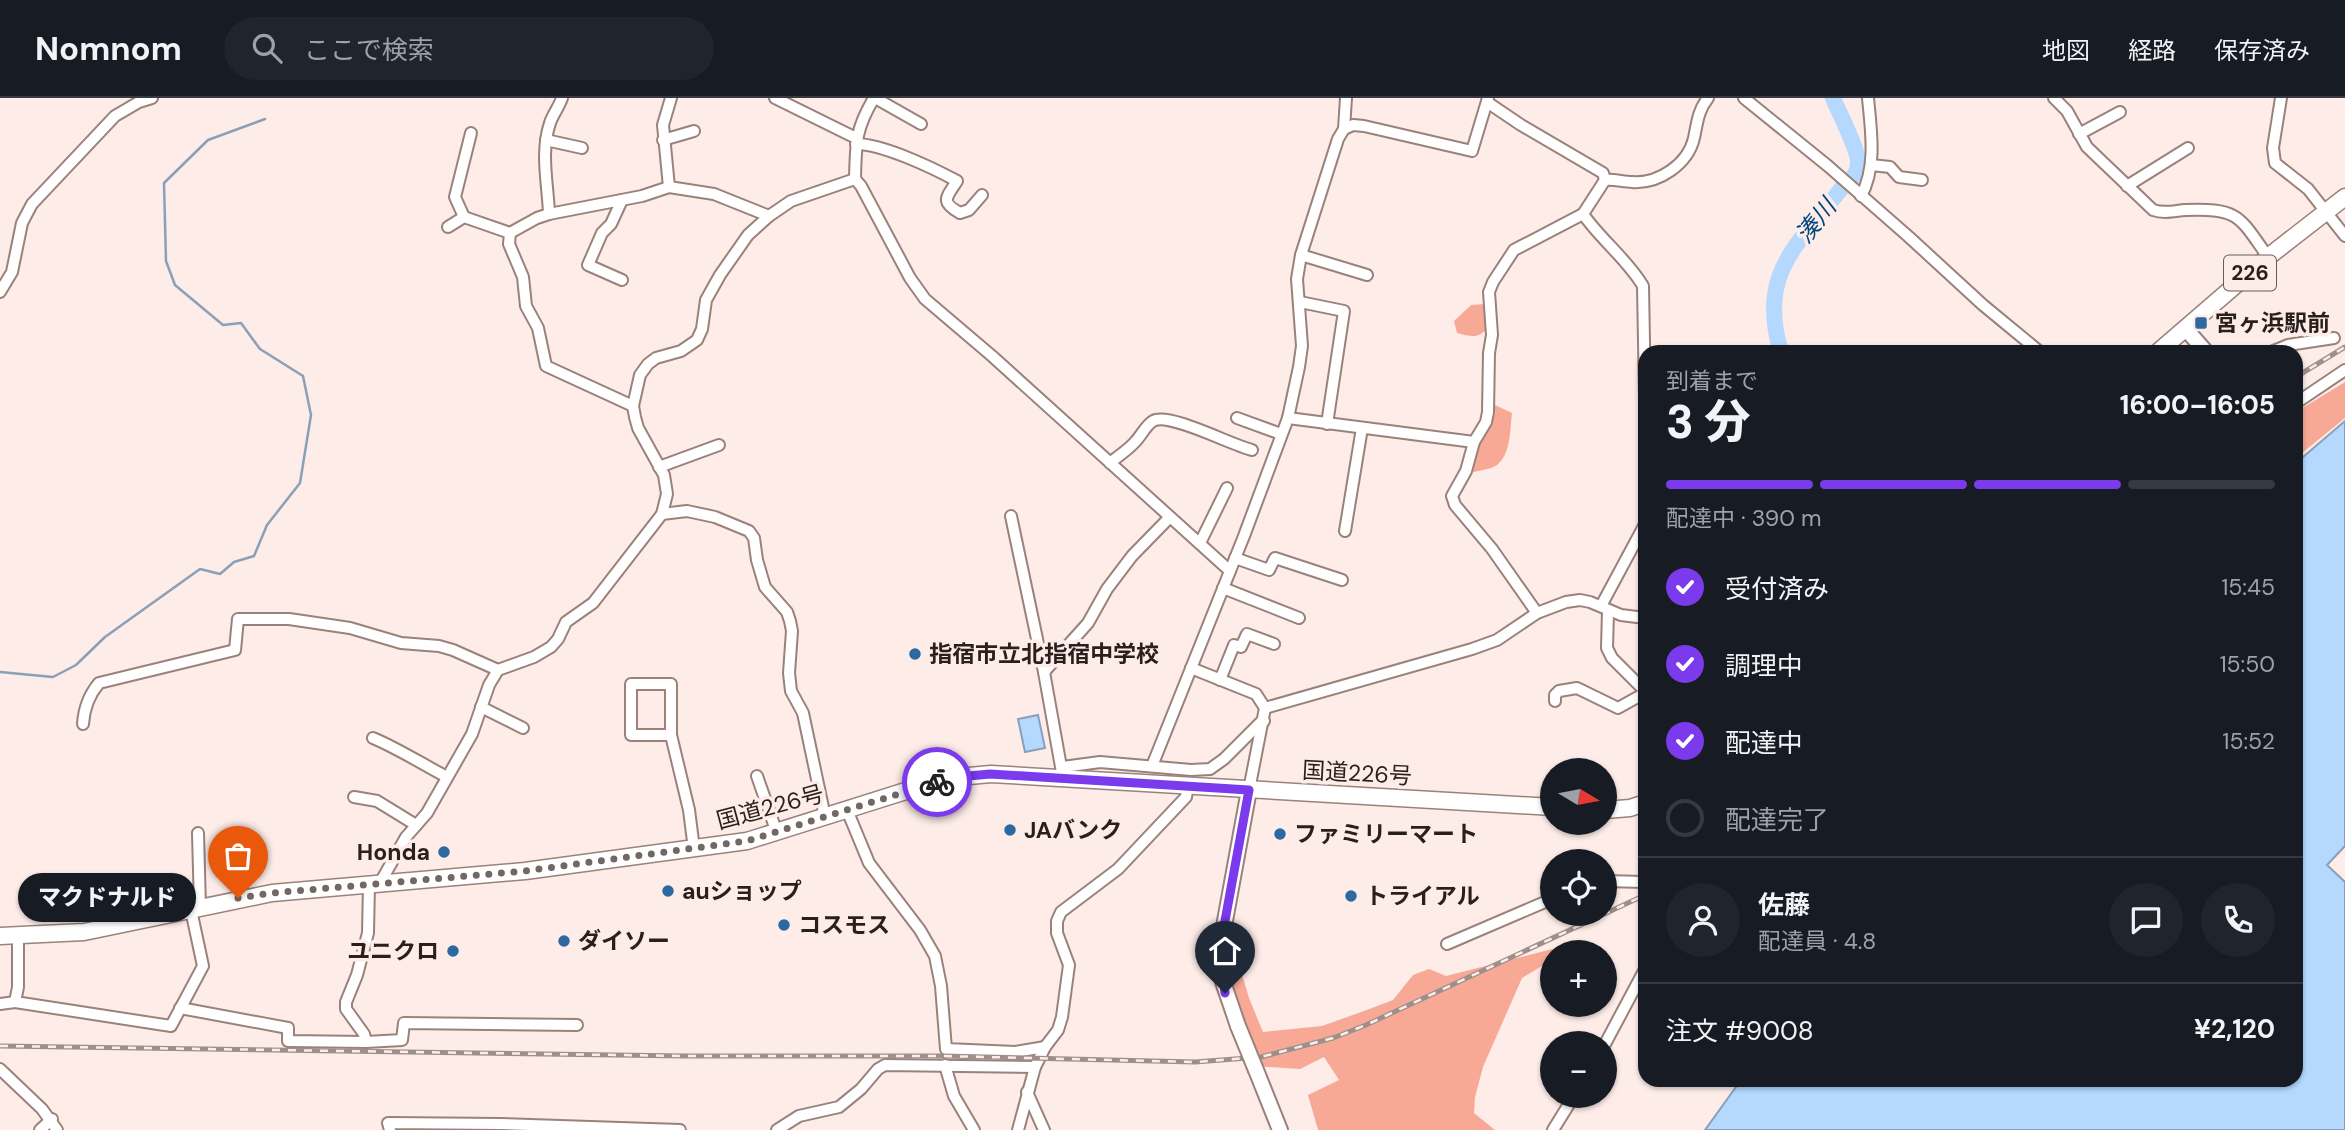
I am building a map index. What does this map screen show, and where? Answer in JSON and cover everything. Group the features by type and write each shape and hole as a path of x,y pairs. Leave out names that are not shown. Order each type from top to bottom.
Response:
{"highway":[{"name":"226","path":"2166,345 2268,257 2345,197"},
{"name":"国道226号","path":"0,936 84,932 272,893 525,871 747,841 947,778 990,774 1063,772 1188,786 1540,806"},
{"path":"1617,809 1638,805"}],"main road":[{"path":"2185,328 2200,345"},
{"path":"1249,790 1220,948 1223,982 1278,1130"}],"street":[{"path":"0,292 12,272 22,223 32,205 103,127 133,102 152,98"},
{"path":"549,215 544,160 546,140 550,123 562,98"},
{"path":"669,187 663,125 671,98"},
{"path":"775,98 856,141 934,168 957,181 946,203 960,214 969,211 982,195"},
{"path":"921,124 874,98 864,116 856,141 855,179 916,289 1230,570"},
{"path":"1345,129 1346,98"},
{"path":"1605,180 1648,181 1678,164 1686,157 1693,144 1701,106 1708,98"},
{"path":"1744,98 1838,175 2032,345"},
{"path":"1859,194 1868,184 1871,165 1868,98"},
{"path":"2056,98 2087,148 2158,212 2203,210 2235,215 2268,257"},
{"path":"2281,98 2273,148 2275,163 2308,189 2345,236"},
{"path":"1152,766 1282,434 1302,346 1297,279 1301,255 1338,139 1345,129 1353,125 1465,151 1472,150 1487,100 1521,125 1603,173 1605,180 1583,214 1514,250 1493,282 1489,292 1492,335 1488,412 1486,422 1474,442 1465,471 1452,496 1455,505 1484,538 1537,613"},
{"path":"2079,134 2120,112"},
{"path":"663,140 694,131"},
{"path":"471,133 455,197 464,217 510,233 537,218 669,187 714,194 769,216"},
{"path":"546,140 582,148"},
{"path":"2127,186 2188,148"},
{"path":"1871,165 1890,167 1899,177 1922,180"},
{"path":"366,1042 346,1009 346,1002 368,933 374,884 406,837 427,813 478,722 489,685 498,670 534,657 551,647 566,622 593,603 662,514 667,494 664,475 638,428 633,406 640,375 656,358 690,347 697,340 702,329 706,300 748,235 769,216 802,196 855,179"},
{"path":"622,200 617,215 602,233 588,265 622,280"},
{"path":"1583,214 1637,275 1643,286 1644,345"},
{"path":"448,227 464,217"},
{"path":"510,233 509,244 523,277 526,306 538,328 546,366 633,406"},
{"path":"1301,255 1367,275"},
{"path":"1300,302 1344,312 1327,424"},
{"path":"2288,345 2334,338"},
{"path":"2303,398 2345,370"},
{"path":"1237,418 1282,434"},
{"path":"1287,418 1474,442"},
{"path":"1110,463 1134,444 1152,421 1161,419 1186,425 1252,450"},
{"path":"1345,531 1362,428"},
{"path":"659,467 719,445"},
{"path":"1200,543 1227,488"},
{"path":"662,514 687,511 715,517 749,531 754,538 765,587 787,612 790,621 791,691 803,713 825,817"},
{"path":"1010,516 1063,772 1100,762 1191,770 1210,769 1220,764 1264,721"},
{"path":"1044,672 1088,623 1107,589 1132,556 1169,518"},
{"path":"1638,538 1604,608 1607,648 1612,658 1638,685"},
{"path":"1235,558 1269,570 1275,558 1342,580"},
{"path":"1223,588 1299,618"},
{"path":"1265,708 1472,649 1497,640 1537,613 1566,602 1580,600 1638,616"},
{"path":"83,724 84,710 99,683 235,650 237,619 289,619 350,628 401,643 453,650 498,670"},
{"path":"1220,680 1234,645 1241,647 1247,634 1274,644"},
{"path":"1191,668 1256,694 1265,708 1249,790"},
{"path":"671,734 631,735 631,684 671,684 671,734 689,810 694,849"},
{"path":"1555,701 1555,695 1559,691 1577,688 1618,708 1638,696"},
{"path":"481,707 523,728"},
{"path":"373,737 447,777"},
{"path":"757,776 776,833"},
{"path":"1018,1130 1035,1068 1045,1046 1058,1030 1062,1017 1069,965 1057,933 1061,912 1118,869 1186,797 1188,786"},
{"path":"354,797 377,802 416,825"},
{"path":"847,810 869,863 920,930 934,956 941,986 946,1049 1014,1052 1045,1046"},
{"path":"0,1004 15,1002 170,1026 203,966 195,909 198,833"},
{"path":"1617,881 1638,882"},
{"path":"1447,944 1540,904"},
{"path":"15,1002 18,987 18,936"},
{"path":"1612,1031 1638,982"},
{"path":"180,1008 288,1028 288,1041 402,1040 404,1023 577,1025"},
{"path":"777,1130 799,1116 839,1107 885,1065 1035,1068"},
{"path":"945,1065 954,1096 974,1130"},
{"path":"0,1069 55,1125 40,1130"},
{"path":"1027,1092 1044,1130"},
{"path":"1553,1130 1567,1108"},
{"path":"390,1130 388,1123 680,1130"}],"shaded area":[{"path":"1486,304 1489,327 1474,336 1457,333 1454,321 1471,305"},
{"path":"2345,382 2345,418 2303,452 2303,408"},
{"path":"1493,404 1512,413 1507,448 1497,465 1474,472 1469,469"},
{"path":"1232,941 1249,998 1263,1032 1322,1026 1393,1000 1413,975 1429,969 1446,976 1540,952 1540,967 1522,978 1483,1067 1475,1097 1474,1113 1495,1130 1318,1130 1308,1095 1339,1080 1324,1057 1300,1069 1253,1066 1231,984"}],"water":[{"path":"2345,421 2345,846 2327,865 2345,882 2345,1130 1705,1130 1736,1087 2303,1087 2303,457"},
{"path":"1038,715 1045,748 1025,752 1018,719"}],"waterway":[{"name":"湊川","path":"1779,345 1774,301 1778,280 1797,244 1858,168 1855,150 1833,98"},
{"path":"0,672 53,677 76,665 105,637 200,569 220,574 234,562 254,556 267,525 300,483 311,415 303,376 260,349 241,323 223,325 175,285 166,261 164,183 208,140 265,119"}],"railway":[{"path":"2303,373 2345,347"},
{"path":"0,1046 686,1056 943,1056 1195,1062 1261,1057 1333,1038 1366,1025 1638,898"}],"way so far":[{"path":"238,898 525,871 747,841 937,782"}],"place":[{"name":"宮ヶ浜駅前","path":"2201,323"},
{"name":"指宿市立北指宿中学校","path":"915,654"},
{"name":"JAバンク","path":"1010,830"},
{"name":"ファミリーマート","path":"1280,834"},
{"name":"Honda","path":"444,852"},
{"name":"auショップ","path":"668,891"},
{"name":"トライアル","path":"1351,896"},
{"name":"マクドナルド","path":"238,898"},
{"name":"コスモス","path":"784,925"},
{"name":"ダイソー","path":"564,941"},
{"name":"ユニクロ","path":"453,951"}],"route":[{"path":"937,782 947,778 990,774 1249,790 1221,934 1219,959 1225,993"}]}
